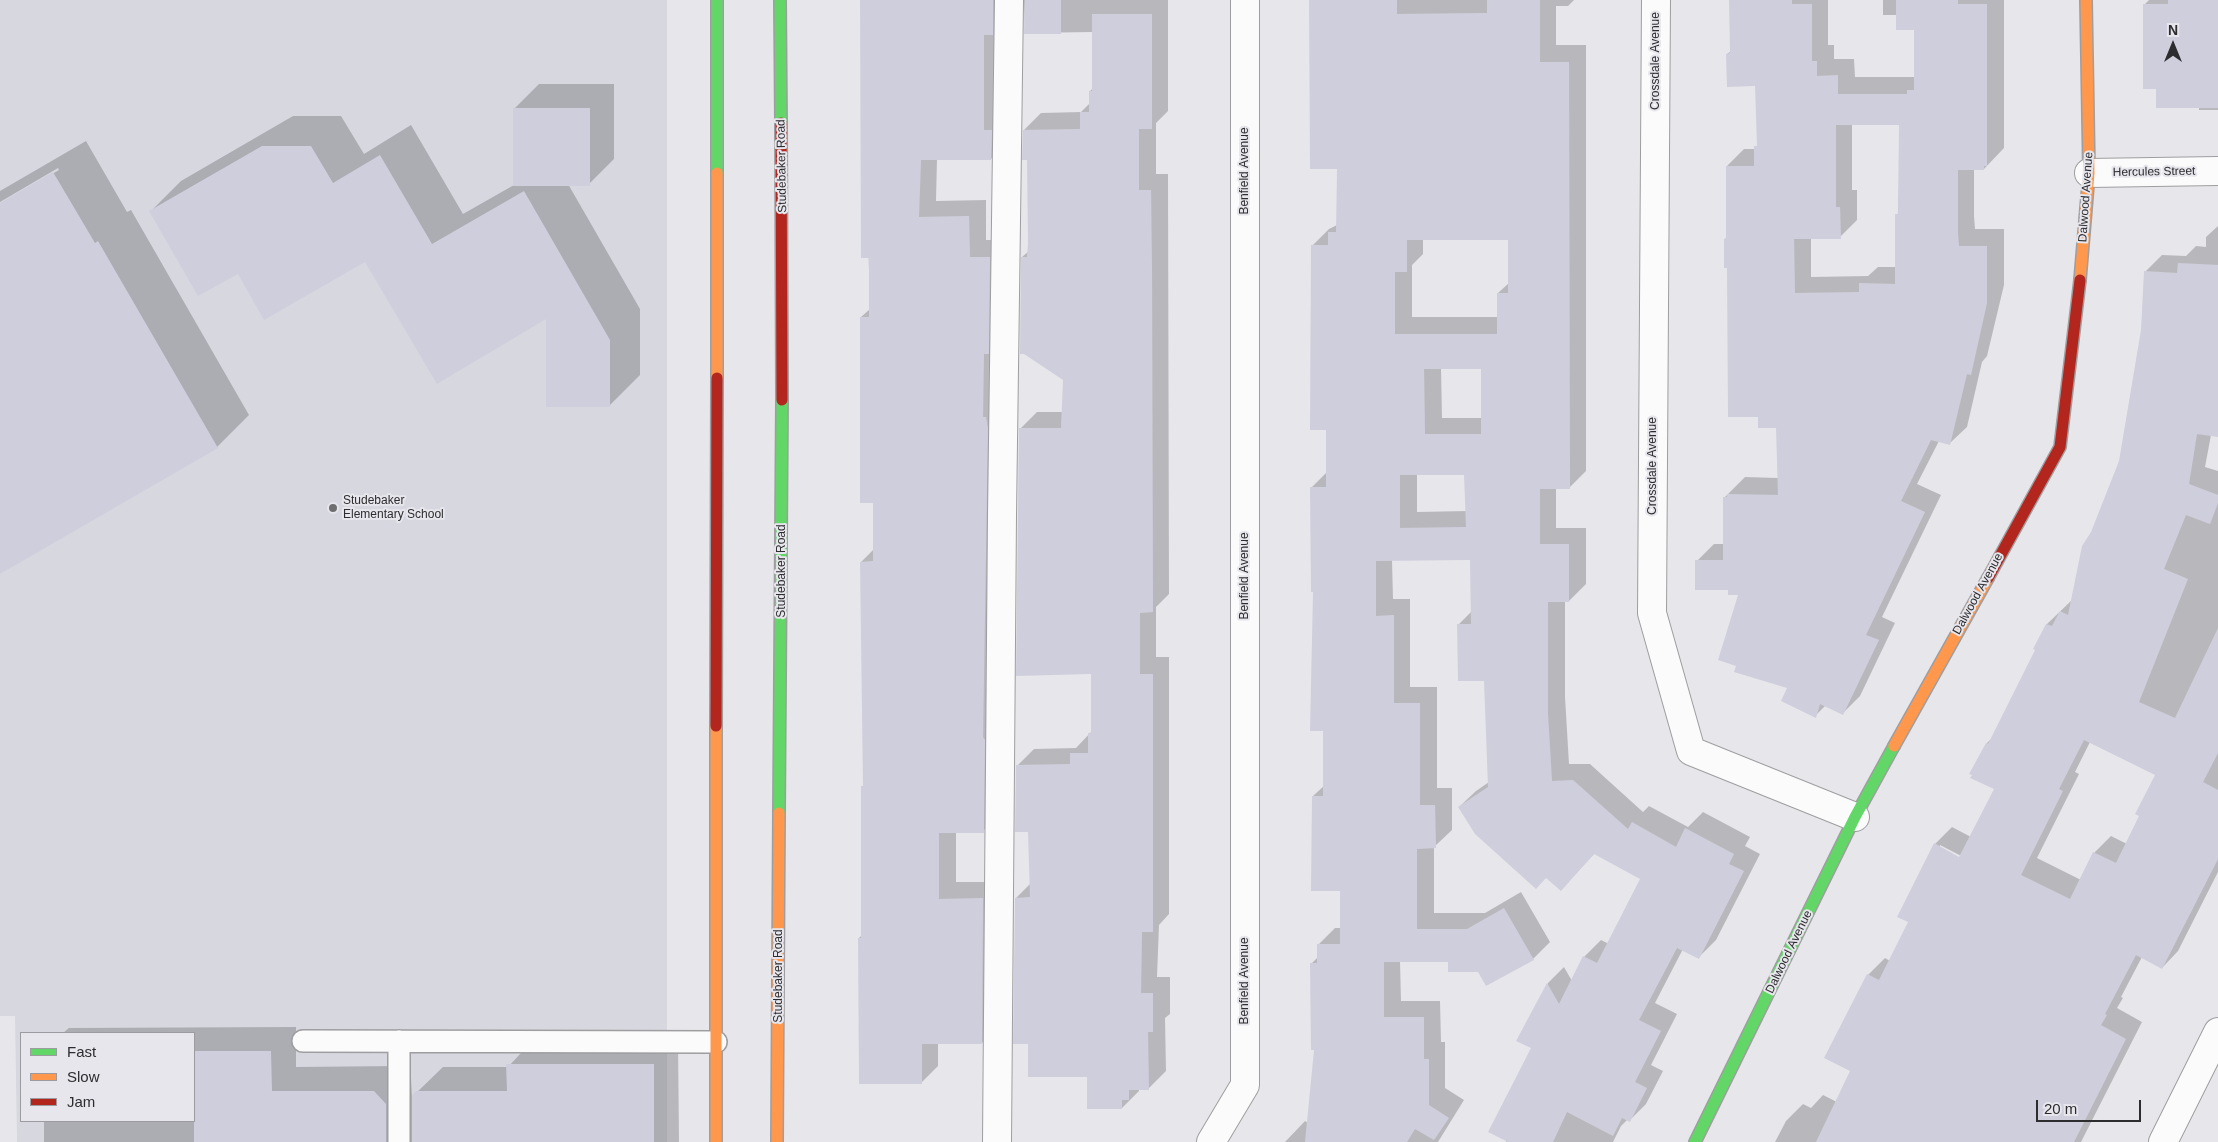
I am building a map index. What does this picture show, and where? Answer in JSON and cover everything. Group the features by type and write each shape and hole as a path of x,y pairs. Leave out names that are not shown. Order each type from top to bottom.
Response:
{"main road":[{"path":"716,1142 717,0"},
{"name":"Studebaker Road","path":"777,1142 784,319 780,0"},
{"name":"Dalwood Avenue","path":"1696,1142 1855,817 2060,447 2076,320 2089,173 2086,0"}],"street":[{"path":"997,1142 1009,0"},
{"name":"Benfield Avenue","path":"1211,1142 1244,1086 1245,0"},
{"name":"Crossdale Avenue","path":"1656,0 1652,613 1692,751 1855,817"},
{"name":"Hercules Street","path":"2089,173 2218,171"},
{"path":"2163,1142 2218,1032"}],"lane":[{"path":"303,1040 716,1042"},
{"path":"399,1040 399,1142"}],"shaded area":[{"name":"Studebaker Elementary School","path":"0,0 667,0 667,1142 17,1142 15,1016 0,1016"}],"building":[{"path":"860,0 993,0 993,35 984,35 984,130 992,130 991,160 921,160 919,217 969,216 970,257 990,257 989,354 984,354 983,417 986,417 988,428 983,737 985,740 984,833 939,833 939,899 983,898 982,1044 922,1044 922,1084 859,1084 858,938 861,938 861,786 863,786 860,562 873,561 873,503 860,503 860,317 869,317 869,258 861,258"},
{"path":"1025,0 1061,0 1061,34 1024,34"},
{"path":"1309,0 1397,0 1397,14 1487,13 1487,0 1540,0 1540,62 1569,62 1570,489 1540,489 1540,544 1569,544 1569,602 1548,602 1548,714 1552,781 1573,780 1628,829 1632,822 1676,847 1685,828 1734,854 1729,864 1744,871 1699,959 1677,948 1639,1020 1661,1031 1635,1082 1647,1088 1630,1122 1622,1118 1613,1136 1567,1112 1553,1142 1508,1142 1488,1132 1531,1048 1516,1041 1547,983 1559,1004 1583,956 1597,963 1640,879 1594,854 1561,891 1546,878 1536,889 1475,834 1458,807 1488,787 1484,681 1458,681 1457,624 1471,624 1470,560 1376,561 1376,616 1394,615 1394,703 1420,703 1420,805 1435,805 1436,848 1417,849 1417,929 1467,929 1504,908 1534,960 1486,986 1478,972 1448,972 1448,962 1384,962 1384,1017 1424,1017 1424,1059 1429,1059 1429,1105 1449,1118 1434,1140 1415,1129 1407,1142 1305,1142 1314,1050 1311,1050 1310,963 1317,963 1317,944 1340,944 1340,891 1311,891 1312,796 1323,796 1323,731 1310,731 1313,592 1311,592 1310,487 1326,487 1326,430 1310,430 1311,245 1328,245 1328,232 1336,232 1337,169 1310,169","holes":["1407,240 1508,240 1508,293 1497,293 1497,334 1395,334 1395,272 1407,272","1424,369 1481,369 1481,434 1425,434","1400,475 1464,475 1466,527 1400,528"]},
{"path":"1729,0 1792,0 1792,4 1812,4 1812,61 1817,61 1817,76 1838,75 1838,94 1907,94 1907,90 1914,90 1914,30 1896,30 1896,0 1958,0 1958,4 1987,4 1987,166 1984,166 1984,170 1958,170 1958,233 1959,246 1987,246 1987,303 1971,375 1967,374 1950,445 1931,440 1901,501 1925,512 1866,635 1879,640 1843,715 1820,704 1816,718 1781,701 1787,688 1734,672 1736,666 1718,660 1738,595 1728,595 1728,590 1695,590 1695,560 1723,560 1723,497 1727,497 1727,494 1778,495 1776,428 1758,428 1758,417 1728,417 1727,268 1724,268 1726,166 1754,166 1754,146 1757,146 1755,86 1727,87 1726,54 1730,53","holes":["1836,125 1899,125 1898,214 1895,214 1895,284 1859,283 1859,292 1795,293 1794,239 1841,239 1840,207 1836,207"]},
{"path":"2168,0 2218,0 2218,108 2156,108 2156,89 2143,89 2143,4 2168,4"},
{"path":"1092,14 1152,14 1152,129 1139,129 1139,190 1151,190 1153,612 1140,613 1140,674 1153,674 1153,932 1142,932 1141,993 1153,993 1153,1032 1148,1032 1149,1090 1129,1090 1129,1100 1122,1100 1122,1109 1087,1109 1087,1077 1028,1077 1028,1044 1013,1044 1015,898 1030,897 1028,832 1015,832 1016,765 1070,764 1070,753 1088,753 1088,733 1091,733 1091,674 1016,676 1019,428 1061,428 1063,380 1024,354 1020,354 1021,257 1027,257 1028,243 1027,160 1022,160 1023,130 1080,129 1080,112 1089,112 1089,91 1092,91"},
{"path":"513,108 590,108 590,186 513,186"},
{"path":"262,146 311,146 333,183 380,155 432,244 524,191 610,340 610,407 546,407 546,319 437,384 365,262 264,320 238,274 198,296 149,211"},
{"path":"53,172 95,243 98,241 218,448 0,574 0,203"},
{"path":"2178,263 2218,265 2218,437 2197,434 2189,484 2218,495 2218,503 2210,524 2186,515 2164,569 2188,579 2139,702 2175,718 2218,628 2218,753 2203,782 2218,790 2218,859 2162,969 2136,955 2105,1014 2107,1015 2101,1025 2126,1039 2074,1142 1816,1142 1850,1071 1824,1058 1867,974 1879,980 1908,922 1897,917 1934,843 1959,857 1994,789 1970,778 1972,775 1969,774 1986,743 1988,744 2046,624 2052,626 2060,611 2068,615 2082,546 2091,532 2119,461 2141,330 2144,271 2177,273","holes":["2084,740 2155,775 2135,814 2139,816 2116,863 2093,852 2070,899 2021,875 2063,791 2059,789"]},
{"path":"195,1051 271,1051 272,1091 374,1091 386,1104 386,1142 194,1142"},
{"path":"506,1064 654,1064 654,1142 412,1142 412,1096 416,1091 507,1091"}],"traffic: fast":[{"path":"717,0 717,173"},
{"path":"780,0 781,123"},
{"path":"779,813 782,400"},
{"path":"1695,1142 1855,817 1894,746"}],"traffic: slow":[{"path":"2080,280 2089,173 2086,0"},
{"path":"717,173 717,378"},
{"path":"1894,746 1988,578"},
{"path":"716,726 716,1142"},
{"path":"777,1142 779,813"}],"traffic: jam":[{"path":"781,123 782,400"},
{"path":"1988,578 2060,447 2080,280"},
{"path":"716,726 717,378"}],"place":[{"name":"Studebaker Elementary School","path":"333,508"}]}
